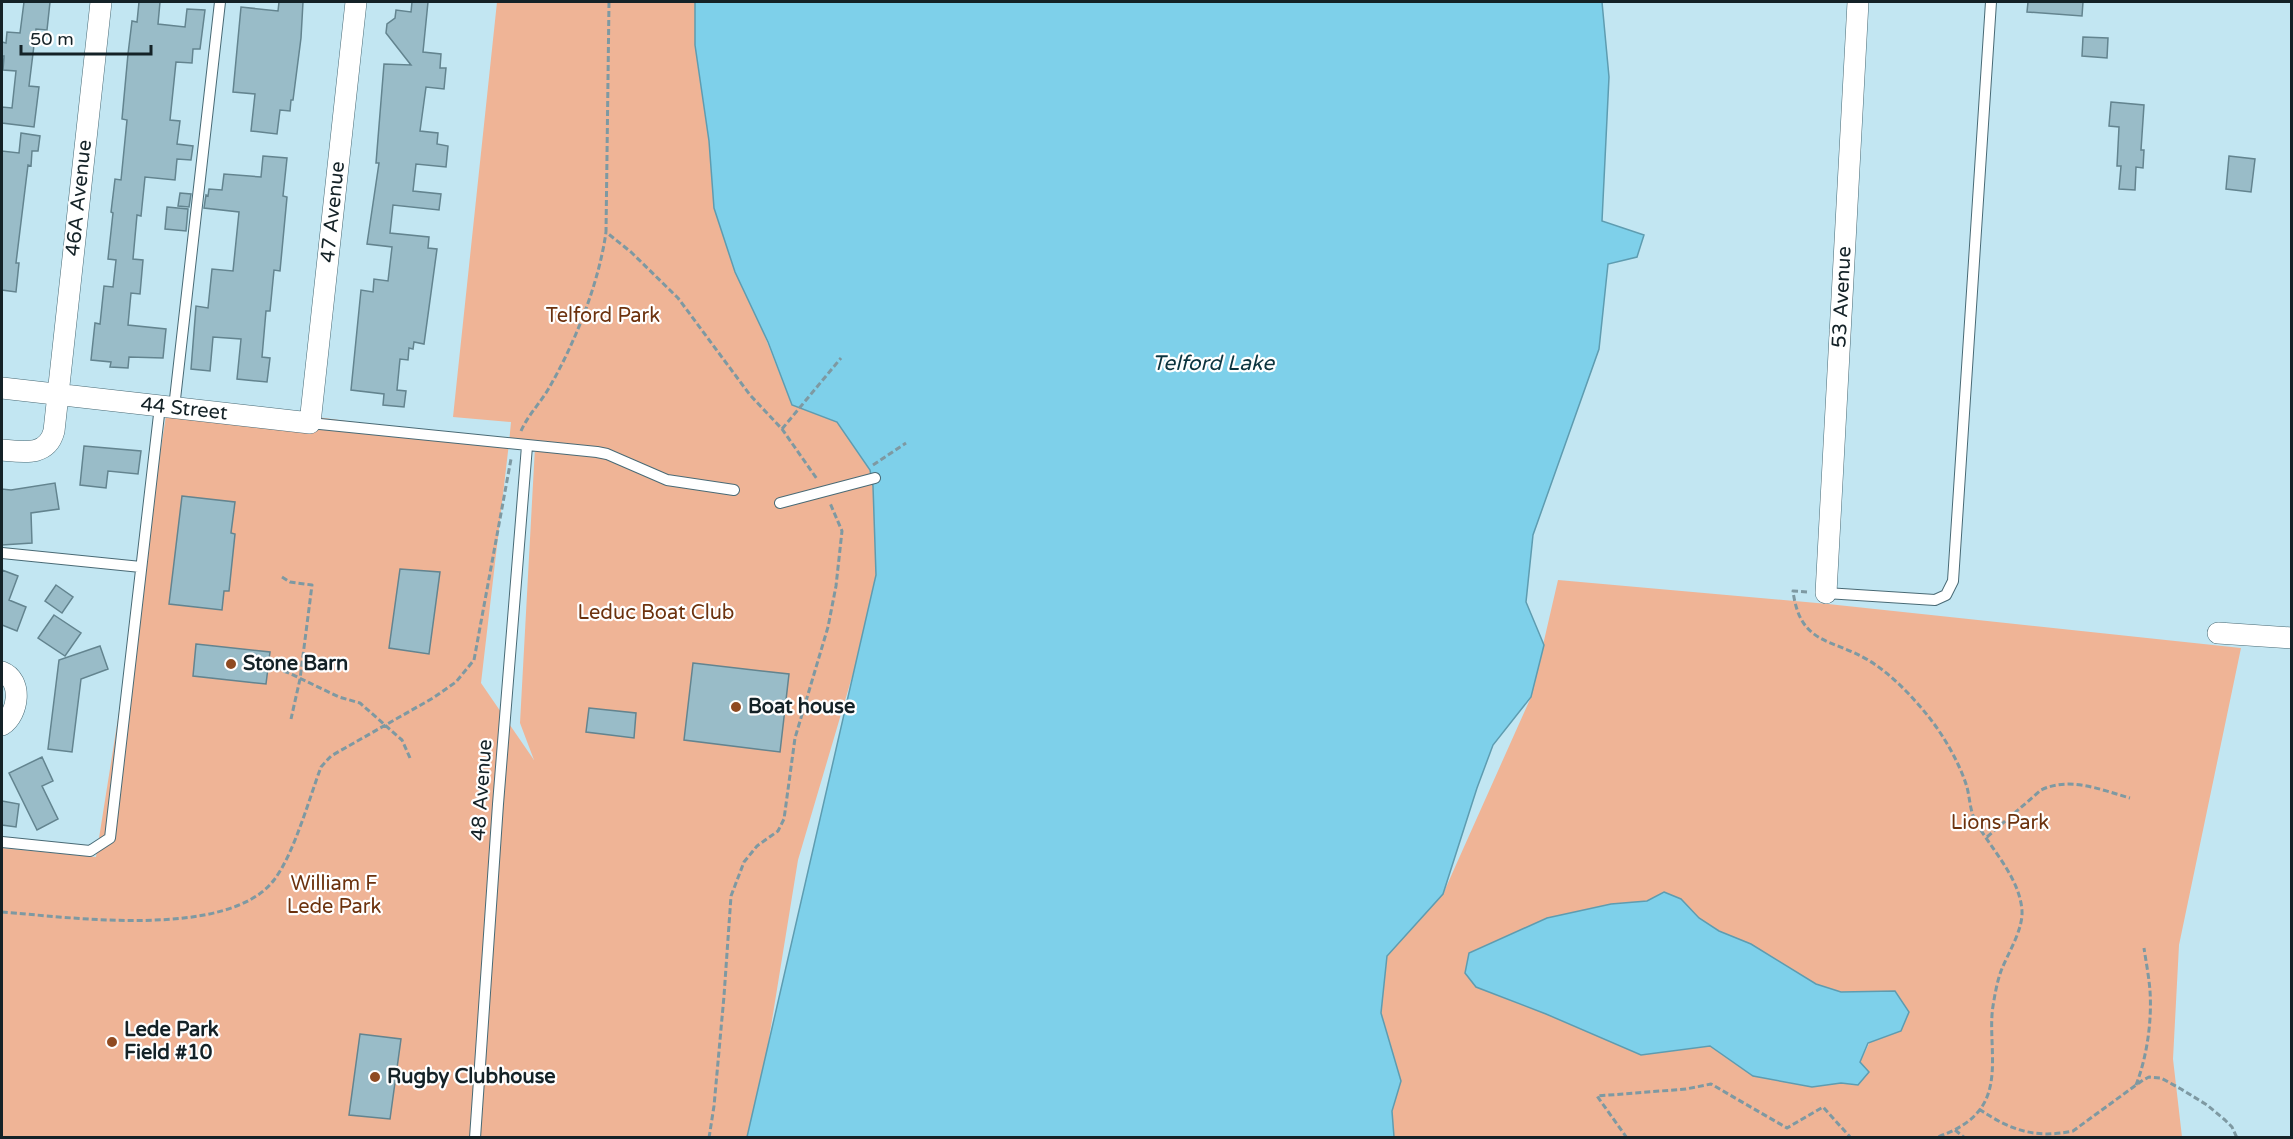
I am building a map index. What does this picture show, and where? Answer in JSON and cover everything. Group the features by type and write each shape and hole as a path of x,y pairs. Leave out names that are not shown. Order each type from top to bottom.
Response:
{"street":[{"name":"46A Avenue","path":"58,395 101,2"},
{"name":"47 Avenue","path":"310,423 356,2"},
{"name":"53 Avenue","path":"1826,593 1858,2"},
{"name":"44 Street","path":"2,388 310,423"},
{"path":"2,450 27,453 46,447 54,431 58,395"},
{"path":"2218,633 2292,638"},
{"path":"2,672 14,682 16,690 15,707 11,716 2,725"}],"lane":[{"path":"2,842 90,851 110,838 141,567 167,407 220,2"},
{"path":"1826,593 1935,600 1946,595 1953,581 1990,2"},
{"path":"310,423 608,454 667,480 734,490"},
{"name":"48 Avenue","path":"475,1137 498,804 527,446"},
{"path":"780,503 874,478"},
{"path":"2,553 141,567"}],"path":[{"path":"609,2 606,232 631,252 678,298 750,395 782,429 801,456"},
{"path":"782,429 841,358"},
{"path":"866,469 906,443"},
{"path":"709,1137 714,1106 731,896 744,862 757,846 778,831 784,819 795,738 828,627 836,586 842,531"},
{"path":"282,577 290,582 312,585 300,679 291,719"},
{"path":"1826,593 1794,591 1795,607 1802,621 1818,639 1869,661 1912,698 1929,717 1961,771 1971,811 2014,884 2022,912 2020,924 2000,974 1992,1009 1992,1068 1989,1092 1967,1123 1935,1137"},
{"path":"275,668 339,697 360,703 402,740 410,758"},
{"path":"2,912 123,921 213,914 243,904 260,895 284,867 321,767 331,756 433,698 456,682"},
{"path":"1987,837 2041,790 2050,785 2074,784 2130,798"},
{"path":"2135,1086 2145,1052 2150,1005 2144,948"},
{"path":"1979,1109 2002,1125 2018,1131 2062,1134 2073,1131 2149,1077 2161,1078 2207,1105 2232,1127 2237,1137"},
{"path":"1627,1137 1597,1096 1686,1089 1711,1084 1787,1128 1823,1107 1851,1137"},
{"path":"1955,1130 1965,1137"}],"green space":[{"name":"William F Lede Park","path":"497,2 695,2 695,45 709,141 714,208 792,405 837,422 870,471 873,486 876,574 857,660 798,860 753,1137 2,1137 2,848 96,857 169,397 509,443 511,422 453,417","holes":["509,443 535,447 520,723 534,760 481,683"]},
{"name":"Lions Park","path":"1558,580 1828,604 2241,648 2179,945 2173,1059 2182,1137 1394,1137 1392,1111 1401,1081 1381,1013 1387,956 1443,894 1531,697","holes":["1681,899 1699,918 1719,931 1751,944 1816,984 1841,992 1895,991 1860,1062 1858,1085 1841,1083 1812,1086 1753,1076 1710,1046 1641,1055 1476,987 1512,934 1547,918 1611,904"]}],"water":[{"name":"Telford Lake","path":"695,2 1602,2 1609,77 1602,221 1644,235 1637,257 1608,264 1599,349 1533,535 1526,602 1544,645 1531,697 1493,745 1443,894 1387,956 1381,1013 1401,1081 1392,1111 1394,1137 747,1137 876,575 873,486 870,470 837,422 792,405 768,342 735,272 714,208 709,141 695,45"},
{"path":"1664,892 1681,899 1699,918 1719,931 1751,944 1816,984 1841,992 1895,991 1909,1012 1901,1031 1868,1043 1860,1062 1869,1072 1858,1085 1841,1083 1812,1087 1753,1076 1710,1046 1641,1055 1476,987 1465,973 1469,953 1547,918 1611,904 1647,901"}],"building":[{"path":"24,2 50,2 47,30 36,29 29,86 39,87 34,127 2,123 2,107 12,108 16,71 3,70 2,42 6,43 7,32 20,33"},
{"path":"139,2 160,2 158,24 185,27 187,9 205,10 200,49 193,49 192,63 176,62 170,120 180,121 177,144 193,146 191,160 177,159 175,180 145,177 141,216 137,215 133,259 143,260 140,294 131,293 128,325 166,329 163,358 129,357 128,368 110,367 111,362 91,360 95,323 100,324 104,286 113,287 116,260 108,259 113,213 111,212 115,179 121,180 127,120 122,119 128,54 132,21 137,22"},
{"path":"279,2 303,2 293,100 291,100 290,111 280,110 277,134 251,131 255,94 233,92 241,7 278,11"},
{"path":"412,2 428,2 423,52 441,54 440,68 446,68 444,89 426,87 420,131 438,133 437,144 448,146 446,167 416,164 413,191 441,194 439,210 393,205 390,233 429,237 428,248 437,249 424,344 414,342 413,349 409,348 408,360 400,359 397,390 406,391 404,407 383,405 384,394 351,390 361,290 373,292 374,279 388,281 392,247 367,244 379,163 376,163 384,64 411,65 386,33 387,24 395,18 396,10 411,12"},
{"path":"2028,2 2083,2 2082,16 2027,12"},
{"path":"2083,37 2108,38 2107,58 2082,56"},
{"path":"2111,102 2144,105 2141,150 2144,150 2143,168 2136,167 2135,190 2119,189 2121,166 2117,166 2119,127 2109,126"},
{"path":"21,133 40,136 38,151 32,151 31,166 28,165 16,263 19,263 16,292 2,290 2,151 19,153"},
{"path":"263,156 287,158 283,196 287,197 280,271 274,270 270,311 266,311 262,357 270,358 267,382 237,379 241,339 213,337 210,371 191,369 196,306 208,308 212,269 233,271 239,212 204,208 206,195 208,196 209,189 222,190 224,174 261,177"},
{"path":"2229,156 2255,159 2251,192 2226,189"},
{"path":"180,193 191,194 189,207 178,206"},
{"path":"167,207 188,209 186,231 165,229"},
{"path":"84,446 141,451 138,474 108,471 106,488 80,485"},
{"path":"55,483 59,509 31,513 32,543 2,545 2,489 11,490"},
{"path":"182,496 235,502 231,533 235,534 229,591 224,591 222,610 169,604"},
{"path":"400,569 440,572 429,654 389,648"},
{"path":"2,570 18,576 9,600 26,607 17,631 2,625"},
{"path":"56,585 73,597 62,613 45,601"},
{"path":"54,615 81,633 65,656 38,638"},
{"name":"Stone Barn","path":"196,644 270,652 266,684 193,676"},
{"path":"100,646 108,669 81,679 72,752 48,749 59,660"},
{"name":"Boat house","path":"693,663 789,674 780,752 684,740"},
{"path":"589,708 636,713 634,738 586,732"},
{"path":"42,757 53,781 42,786 58,819 37,830 9,773"},
{"path":"2,801 19,804 16,827 2,825"},
{"name":"Rugby Clubhouse","path":"360,1034 401,1039 390,1119 349,1115"}],"place":[{"name":"Stone Barn","path":"231,664"},
{"name":"Boat house","path":"736,707"},
{"name":"Lede Park Field #10","path":"112,1042"},
{"name":"Rugby Clubhouse","path":"375,1077"}],"park label":[{"name":"Telford Park","path":"603,316"},
{"name":"Leduc Boat Club","path":"656,613"}]}
